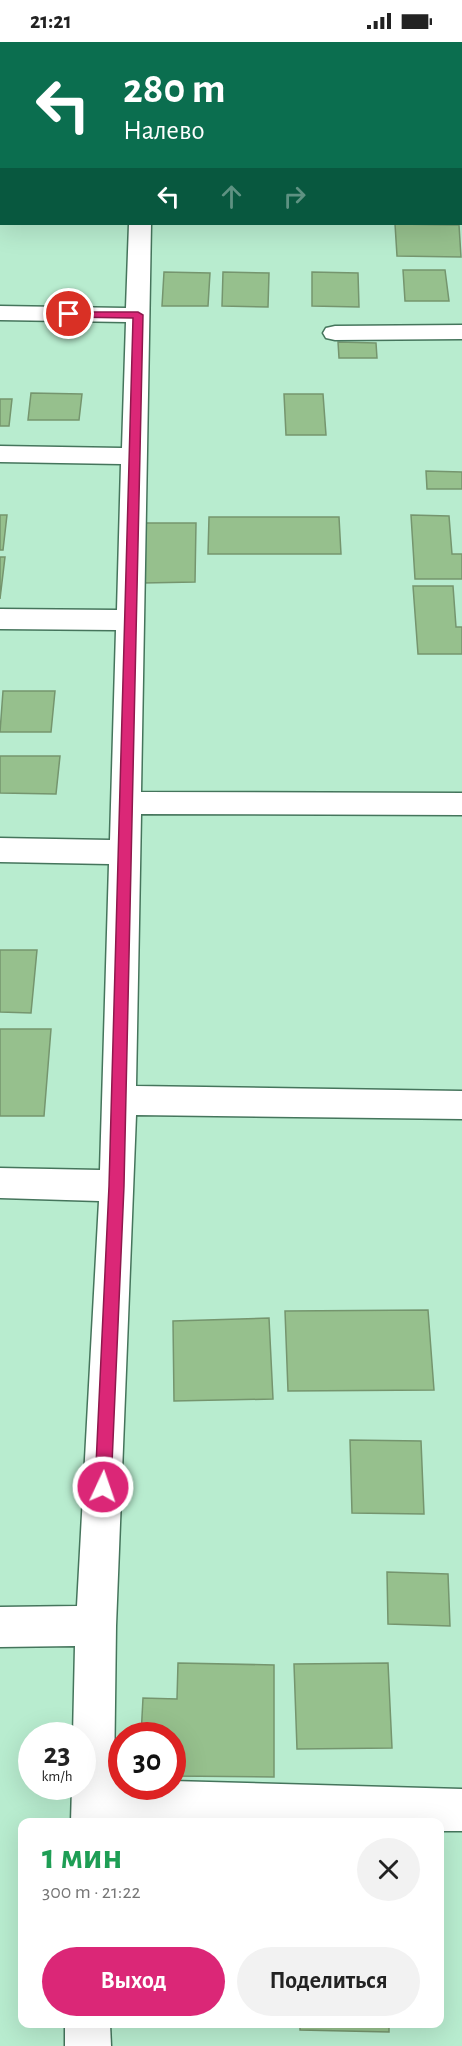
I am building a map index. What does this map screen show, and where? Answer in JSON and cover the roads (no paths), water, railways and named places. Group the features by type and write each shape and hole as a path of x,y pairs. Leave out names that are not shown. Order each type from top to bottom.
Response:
{"street":[{"path":"140,225 117,1186 96,1626 92,1811 462,1810"},
{"path":"0,313 138,315"},
{"path":"335,333 462,332"},
{"path":"0,454 134,456"},
{"path":"0,619 131,620"},
{"path":"126,803 462,804"},
{"path":"0,850 125,852"},
{"path":"119,1100 462,1104"},
{"path":"0,1183 117,1186"},
{"path":"0,1627 96,1626"},
{"path":"88,2028 88,2046"}]}
